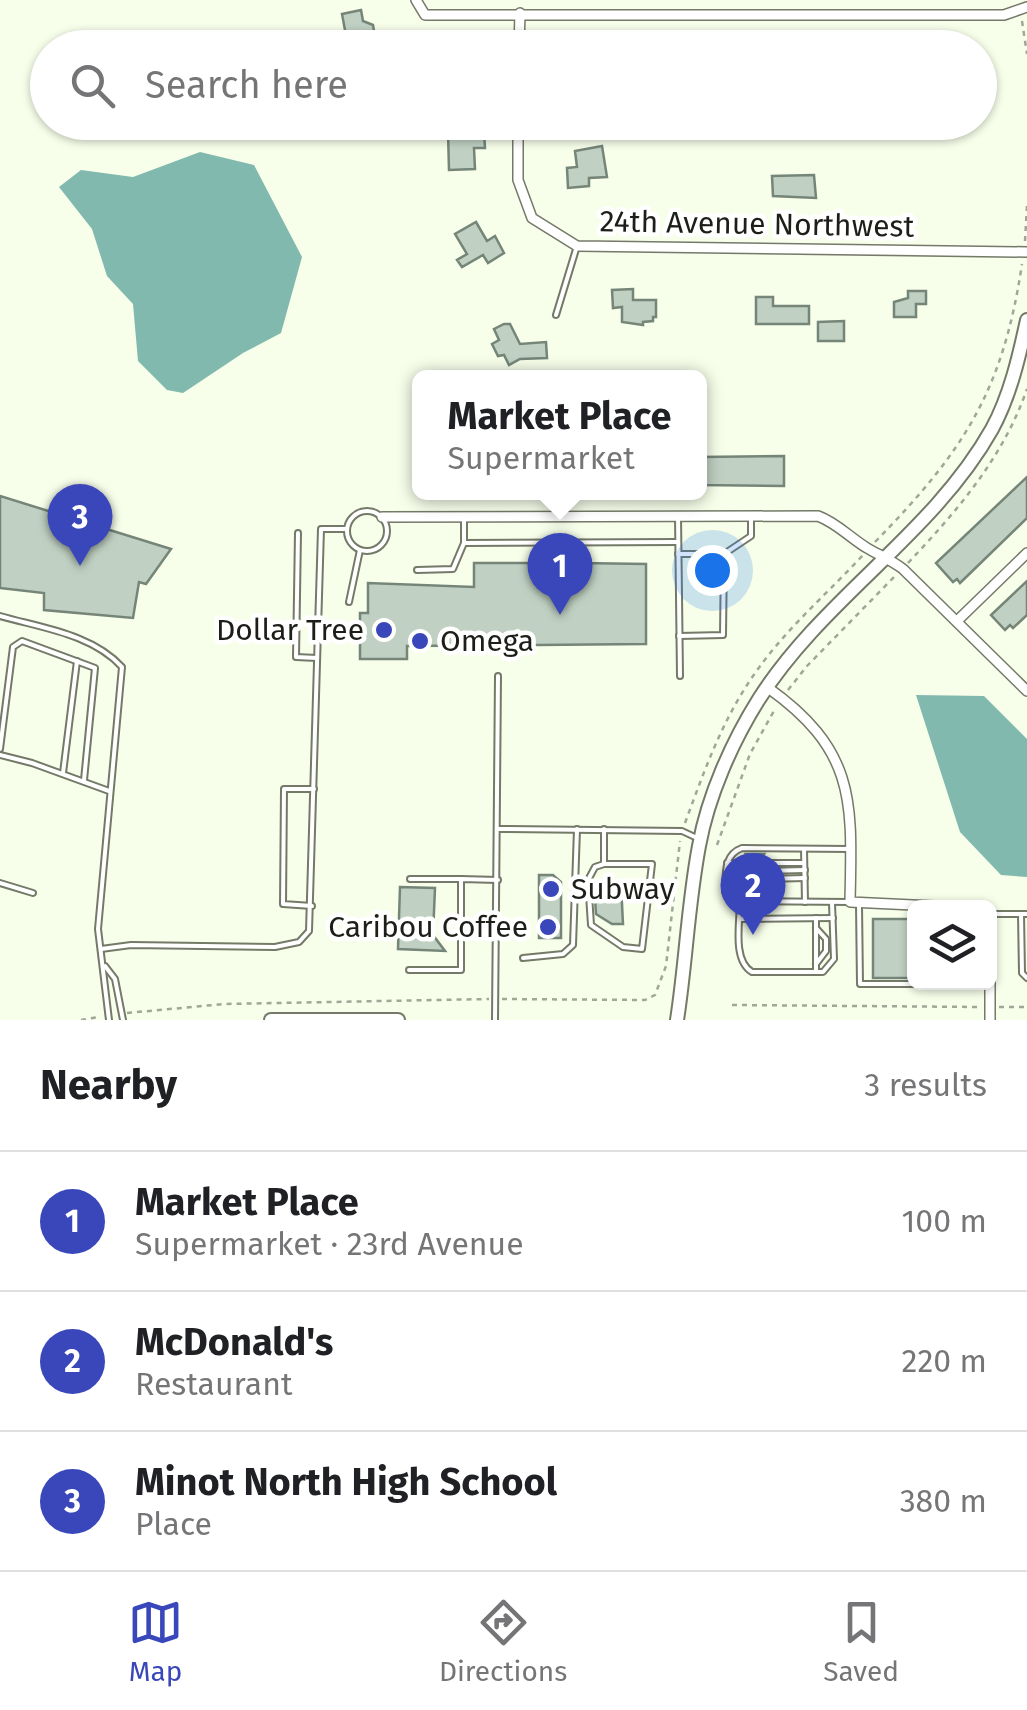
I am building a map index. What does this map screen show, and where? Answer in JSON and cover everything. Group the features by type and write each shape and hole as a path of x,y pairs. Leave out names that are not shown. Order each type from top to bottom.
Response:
{"street":[{"path":"416,0 425,15 1004,14 1023,8"},
{"path":"739,0 739,14"},
{"path":"894,0 894,14"},
{"path":"520,14 520,30"},
{"name":"24th Avenue Northwest","path":"518,140 518,180 532,218 576,246 1026,252"},
{"path":"677,1020 700,840 742,729 790,656 957,479 993,428 1018,364 1027,320"},
{"path":"382,517 818,516 834,522 868,549 903,569 1027,691"},
{"path":"957,621 1027,553"},
{"path":"767,687 817,731 837,761 850,808 854,903 907,905"},
{"path":"990,1020 991,990"},
{"path":"271,1020 398,1020"}],"lane":[{"path":"556,315 576,246"},
{"path":"364,510 382,517 388,529 384,542 374,550 360,550 350,542 346,528 352,517 364,510"},
{"path":"417,570 452,569 464,543 464,515"},
{"path":"678,516 680,676"},
{"path":"678,554 724,554 750,536 751,516"},
{"path":"102,949 131,945 275,947 299,942 309,931 321,529 346,528"},
{"path":"298,533 296,658 317,658"},
{"path":"464,543 678,542"},
{"path":"349,602 360,550"},
{"path":"679,636 723,635 724,554"},
{"path":"0,616 88,641 108,652 122,668 98,928 109,1018"},
{"path":"84,780 96,668 22,641 13,647 0,752 111,792"},
{"path":"63,773 76,661"},
{"path":"496,1020 498,676"},
{"path":"312,906 283,904 284,789 314,789"},
{"path":"499,829 682,831 700,840"},
{"path":"523,958 563,954 573,945 577,829"},
{"path":"604,829 604,864"},
{"path":"851,849 742,848 731,852 725,892 727,897 740,901 854,903 860,984 907,984"},
{"path":"804,848 805,902"},
{"path":"727,863 746,863"},
{"path":"764,863 804,863"},
{"path":"604,864 652,864 642,949 623,948 590,925 588,880 596,867 604,864"},
{"path":"764,871 804,870"},
{"path":"726,875 746,875"},
{"path":"764,878 804,878"},
{"path":"410,879 498,880"},
{"path":"408,970 461,970 461,880"},
{"path":"0,882 33,893"},
{"path":"740,901 740,954 744,967 752,972 823,972 834,959 832,902"},
{"path":"997,914 1024,914 1022,973 1027,978"},
{"path":"816,918 816,972"},
{"path":"740,919 833,918"},
{"path":"816,928 826,939 826,951 816,964"},
{"path":"104,966 114,979 123,1020"}],"path":[{"path":"1023,8 1027,54"},
{"path":"122,1013 224,1004 645,1000 656,994 666,966 682,831 717,738 746,686 783,638 941,472 978,415 1014,315 1026,252 1027,205"},
{"path":"717,845 750,754 782,698 807,666 956,512 1009,433 1027,390"},
{"path":"732,1006 1027,1007"},
{"path":"81,1020 109,1018"}],"water":[{"path":"200,152 254,165 302,257 281,333 183,393 167,390 138,361 133,304 107,276 92,229 59,187 81,170 133,177"},
{"path":"916,695 984,696 1027,739 1027,877 1001,875 960,832"}],"building":[{"path":"361,10 363,21 373,25 374,30 345,30 342,14"},
{"path":"448,140 484,140 485,148 474,148 475,169 449,170"},
{"path":"602,146 607,177 589,178 589,186 568,188 567,168 577,167 575,151"},
{"path":"814,175 816,198 773,196 772,176"},
{"path":"476,222 487,241 495,236 504,253 488,263 483,255 462,267 457,260 467,254 455,234"},
{"path":"633,289 633,300 656,300 653,321 643,325 622,322 622,307 613,308 612,290"},
{"path":"908,291 926,291 926,304 916,304 916,317 894,317 894,302 908,298"},
{"path":"756,297 773,297 773,306 809,306 809,324 756,324"},
{"path":"844,321 844,341 818,341 818,322"},
{"path":"510,324 520,344 546,342 547,358 520,359 509,365 492,344 499,340 494,329"},
{"path":"784,456 784,486 707,485 707,457"},
{"path":"1027,477 1027,518 960,583 957,579 953,582 936,563"},
{"path":"0,496 171,549 146,584 139,582 133,618 44,610 44,593 0,588"},
{"path":"560,548 580,548 580,563 646,564 646,644 407,646 407,659 360,659 360,613 368,613 368,583 474,587 474,563 560,563"},
{"path":"1027,581 1027,615 1005,630 991,615"},
{"path":"746,854 764,854 758,862 764,889 746,889 752,880 752,862"},
{"path":"539,875 553,875 561,882 561,938 539,938"},
{"path":"594,883 621,884 623,924 612,924 596,914"},
{"path":"400,887 435,888 433,935 445,951 398,949"},
{"path":"873,919 907,919 907,978 873,978"}],"place":[{"name":"Minot North High School","path":"80,566"},
{"name":"Market Place","path":"560,615"},
{"name":"Dollar Tree","path":"384,630"},
{"name":"Omega","path":"420,641"},
{"name":"Subway","path":"551,889"},
{"name":"Caribou Coffee","path":"548,927"},
{"name":"McDonald's","path":"753,935"}]}
